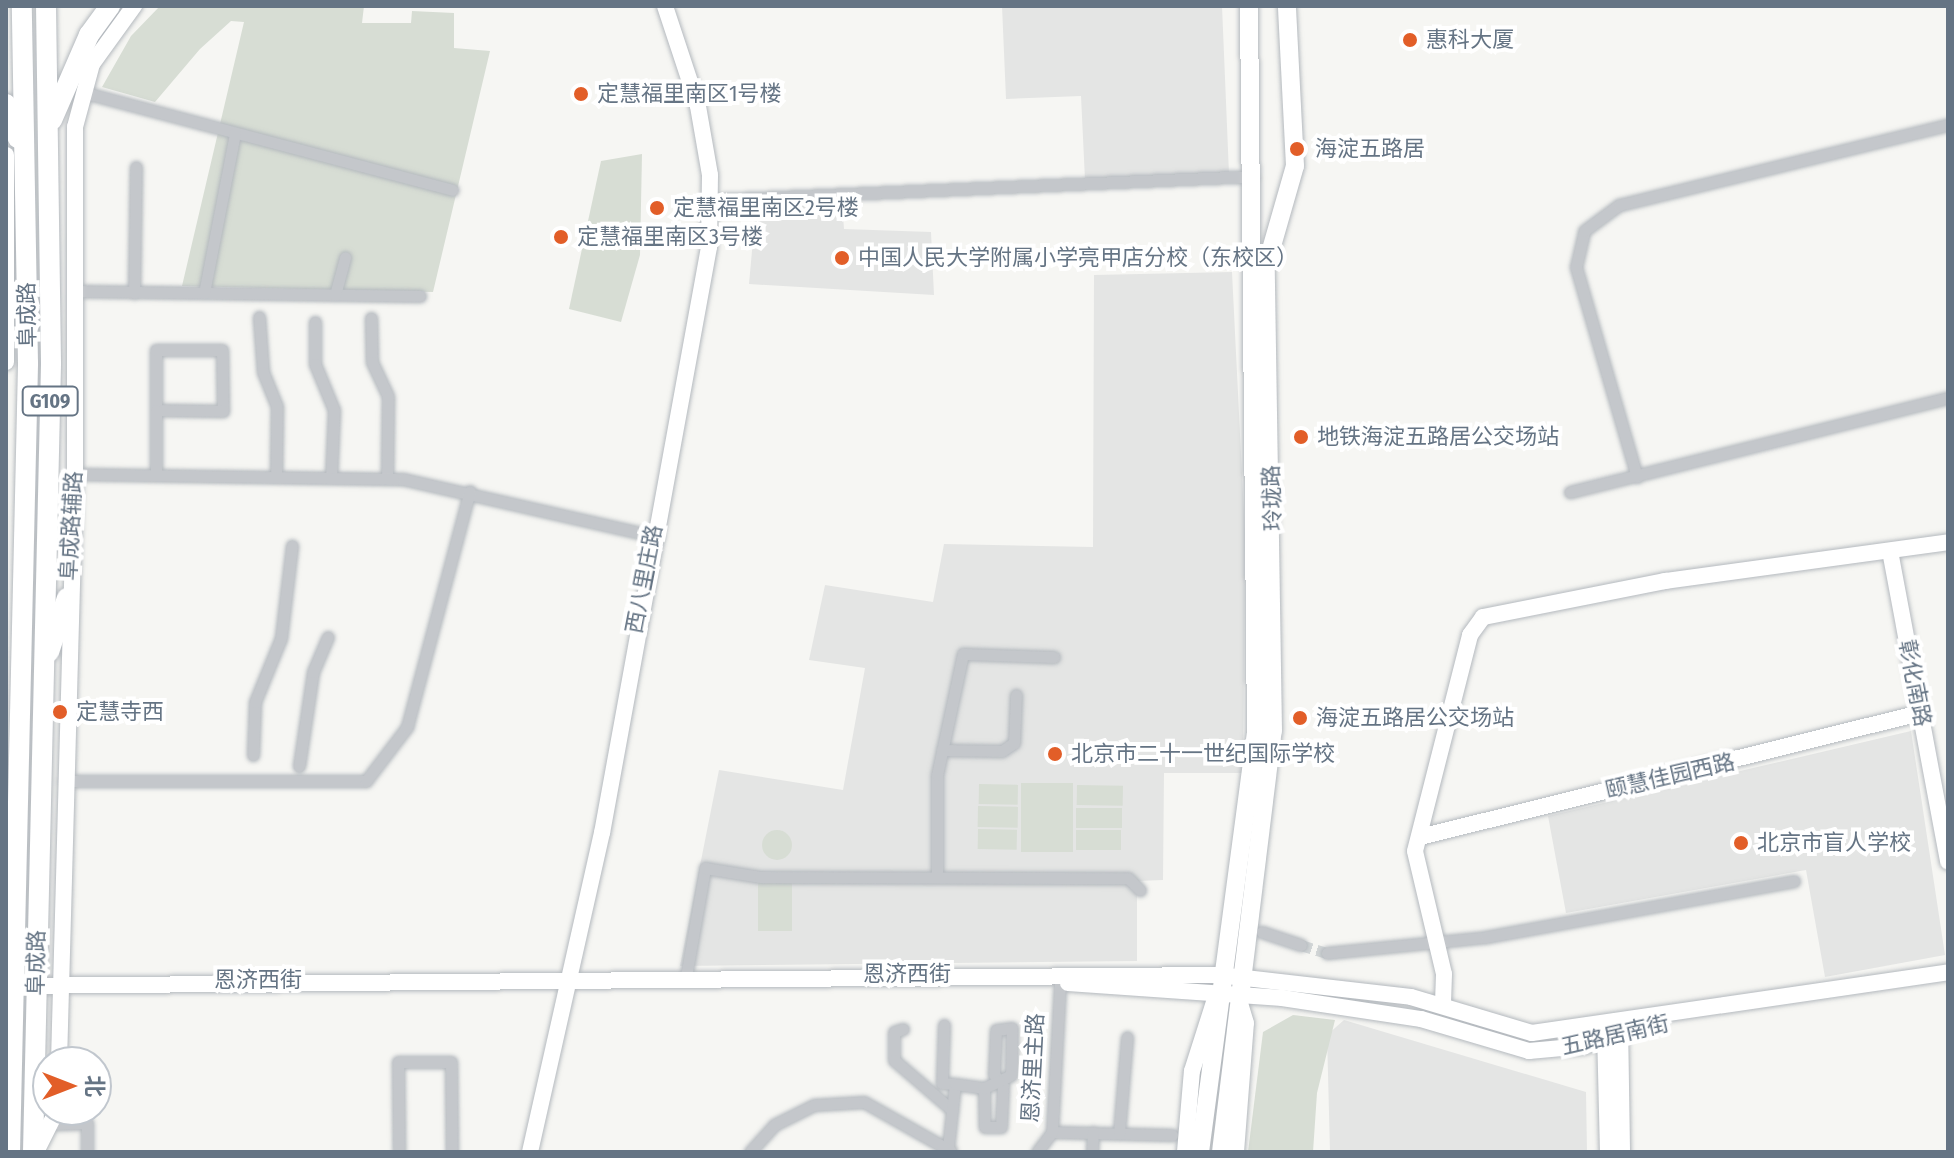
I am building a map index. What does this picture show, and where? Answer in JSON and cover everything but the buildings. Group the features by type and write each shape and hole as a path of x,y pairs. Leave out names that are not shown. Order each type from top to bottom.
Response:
{"highway":[{"name":"阜成路","path":"10,1152 10,986 28,363 15,155 22,6"},
{"name":"阜成路","path":"35,1152 41,675 51,363 46,6"},
{"path":"48,128 89,35 110,6"},
{"path":"6,104 15,155"},
{"path":"41,675 67,598"},
{"path":"6,624 20,677"}],"main road":[{"name":"玲珑路","path":"1221,1152 1228,984 1256,735 1255,176 1249,6"},
{"name":"玲珑路","path":"1200,1152 1273,731 1277,622 1266,267 1295,166 1287,6"}],"street":[{"name":"阜成路辅路","path":"59,1046 67,598 75,474 74,291 82,92 92,64 134,6"},
{"name":"西八里庄路","path":"665,6 698,106 714,200"},
{"name":"西八里庄路","path":"530,1152 606,846 655,537 712,276 714,200 711,138 675,6"},
{"path":"82,92 452,190"},
{"path":"1637,477 1576,267 1584,231 1619,205 1948,125"},
{"path":"204,293 235,133"},
{"path":"6,362 15,155"},
{"path":"134,293 136,167"},
{"path":"714,200 1255,176"},
{"path":"335,295 345,257"},
{"path":"74,291 420,296"},
{"path":"259,317 263,372 277,406 276,477"},
{"path":"371,318 372,362 388,397 387,479"},
{"path":"315,322 315,364 334,410 331,478"},
{"path":"156,410 223,411 222,350 156,350 156,410 156,474"},
{"path":"1570,492 1948,398"},
{"path":"75,474 387,479 470,491 655,537"},
{"path":"63,781 366,781 407,727 470,491"},
{"path":"1443,1003 1437,942 1415,851 1470,635 1483,617 1665,581 1948,542"},
{"path":"253,755 255,702 281,638 292,546"},
{"name":"彰化南路","path":"1890,551 1948,862"},
{"path":"299,766 313,672 328,637"},
{"path":"937,874 942,750 963,654 1054,657"},
{"path":"942,750 1002,751 1014,743 1016,695"},
{"name":"颐慧佳园西路","path":"1420,837 1920,713"},
{"path":"685,979 705,868 760,877 937,874 1128,878 1140,890"},
{"path":"1327,953 1437,942 1794,881"},
{"path":"1262,932 1301,945"},
{"name":"五路居南街","path":"1228,984 1421,1019 1529,1051 1612,1029 1948,972"},
{"name":"西八里庄路","path":"539,1152 572,979"},
{"name":"恩济西街","path":"10,986 36,980 572,979 597,986 685,979 1228,984"},
{"name":"恩济西街","path":"685,979 1228,984"},
{"name":"五路居南街","path":"1228,984 1443,1003 1532,1033 1612,1029 1948,980"},
{"name":"恩济里主路","path":"1037,1152 1052,1132 1060,983"},
{"name":"玲珑路","path":"1185,1152 1192,1071 1228,984"},
{"name":"玲珑路","path":"1228,984 1246,1023 1236,1152"},
{"path":"944,1025 942,1083 984,1088 999,1081 1001,1127 985,1127 984,1088"},
{"path":"903,1029 894,1032 894,1060 952,1110"},
{"path":"1608,1152 1612,1029"},
{"path":"1612,1029 1622,1152"},
{"path":"1119,1133 1127,1037"},
{"path":"399,1152 398,1062 451,1062 452,1152"},
{"path":"750,1152 774,1125 814,1105 864,1102 951,1150 955,1084"},
{"path":"35,1152 51,1126"},
{"path":"87,1126 87,1152"},
{"path":"1052,1132 1172,1135"},
{"path":"1092,1152 1093,1132"}],"shaded area":[{"path":"160,6 364,6 362,23 411,23 412,11 454,13 454,48 490,51 433,292 182,286 244,22 231,21 200,49 155,102 102,87 131,36"},
{"path":"1002,6 1222,6 1229,174 1085,180 1081,96 1006,99"},
{"path":"642,154 640,255 621,322 569,309 601,161"},
{"name":"中国人民大学附属小学亮甲店分校（东校区）","path":"842,201 844,229 931,232 934,295 749,284 756,207"},
{"path":"1232,272 1245,535 1243,773 1164,773 1163,880 1137,881 1137,961 680,966 719,770 843,790 865,668 809,660 825,585 933,602 944,544 1093,547 1094,275"},
{"name":"北京市盲人学校","path":"1911,731 1945,955 1825,977 1806,870 1566,913 1548,816"},
{"path":"1021,783 1073,783 1073,852 1021,852"},
{"path":"979,784 1018,785 1018,805 979,804"},
{"path":"1077,785 1123,786 1123,806 1077,805"},
{"path":"978,806 1018,807 1018,828 978,827"},
{"path":"1076,808 1122,808 1122,828 1076,828"},
{"path":"978,829 1017,830 1017,850 978,849"},
{"path":"777,830 788,834 792,845 788,856 777,860 766,856 762,845 766,834"},
{"path":"1076,830 1121,830 1121,850 1076,850"},
{"path":"758,881 792,881 792,931 758,931"},
{"path":"1293,1015 1335,1020 1317,1093 1313,1152 1248,1152 1263,1032"},
{"path":"1344,1020 1586,1092 1587,1152 1330,1152 1327,1035"}],"tunnel":[{"path":"1301,945 1327,953"}],"place":[{"name":"惠科大厦","path":"1410,40"},
{"name":"定慧福里南区1号楼","path":"581,94"},
{"name":"海淀五路居","path":"1297,149"},
{"name":"定慧福里南区2号楼","path":"657,208"},
{"name":"定慧福里南区3号楼","path":"561,237"},
{"name":"中国人民大学附属小学亮甲店分校（东校区）","path":"842,258"},
{"name":"地铁海淀五路居公交场站","path":"1301,437"},
{"name":"定慧寺西","path":"60,712"},
{"name":"海淀五路居公交场站","path":"1300,718"},
{"name":"北京市二十一世纪国际学校","path":"1055,754"},
{"name":"北京市盲人学校","path":"1741,843"}]}
